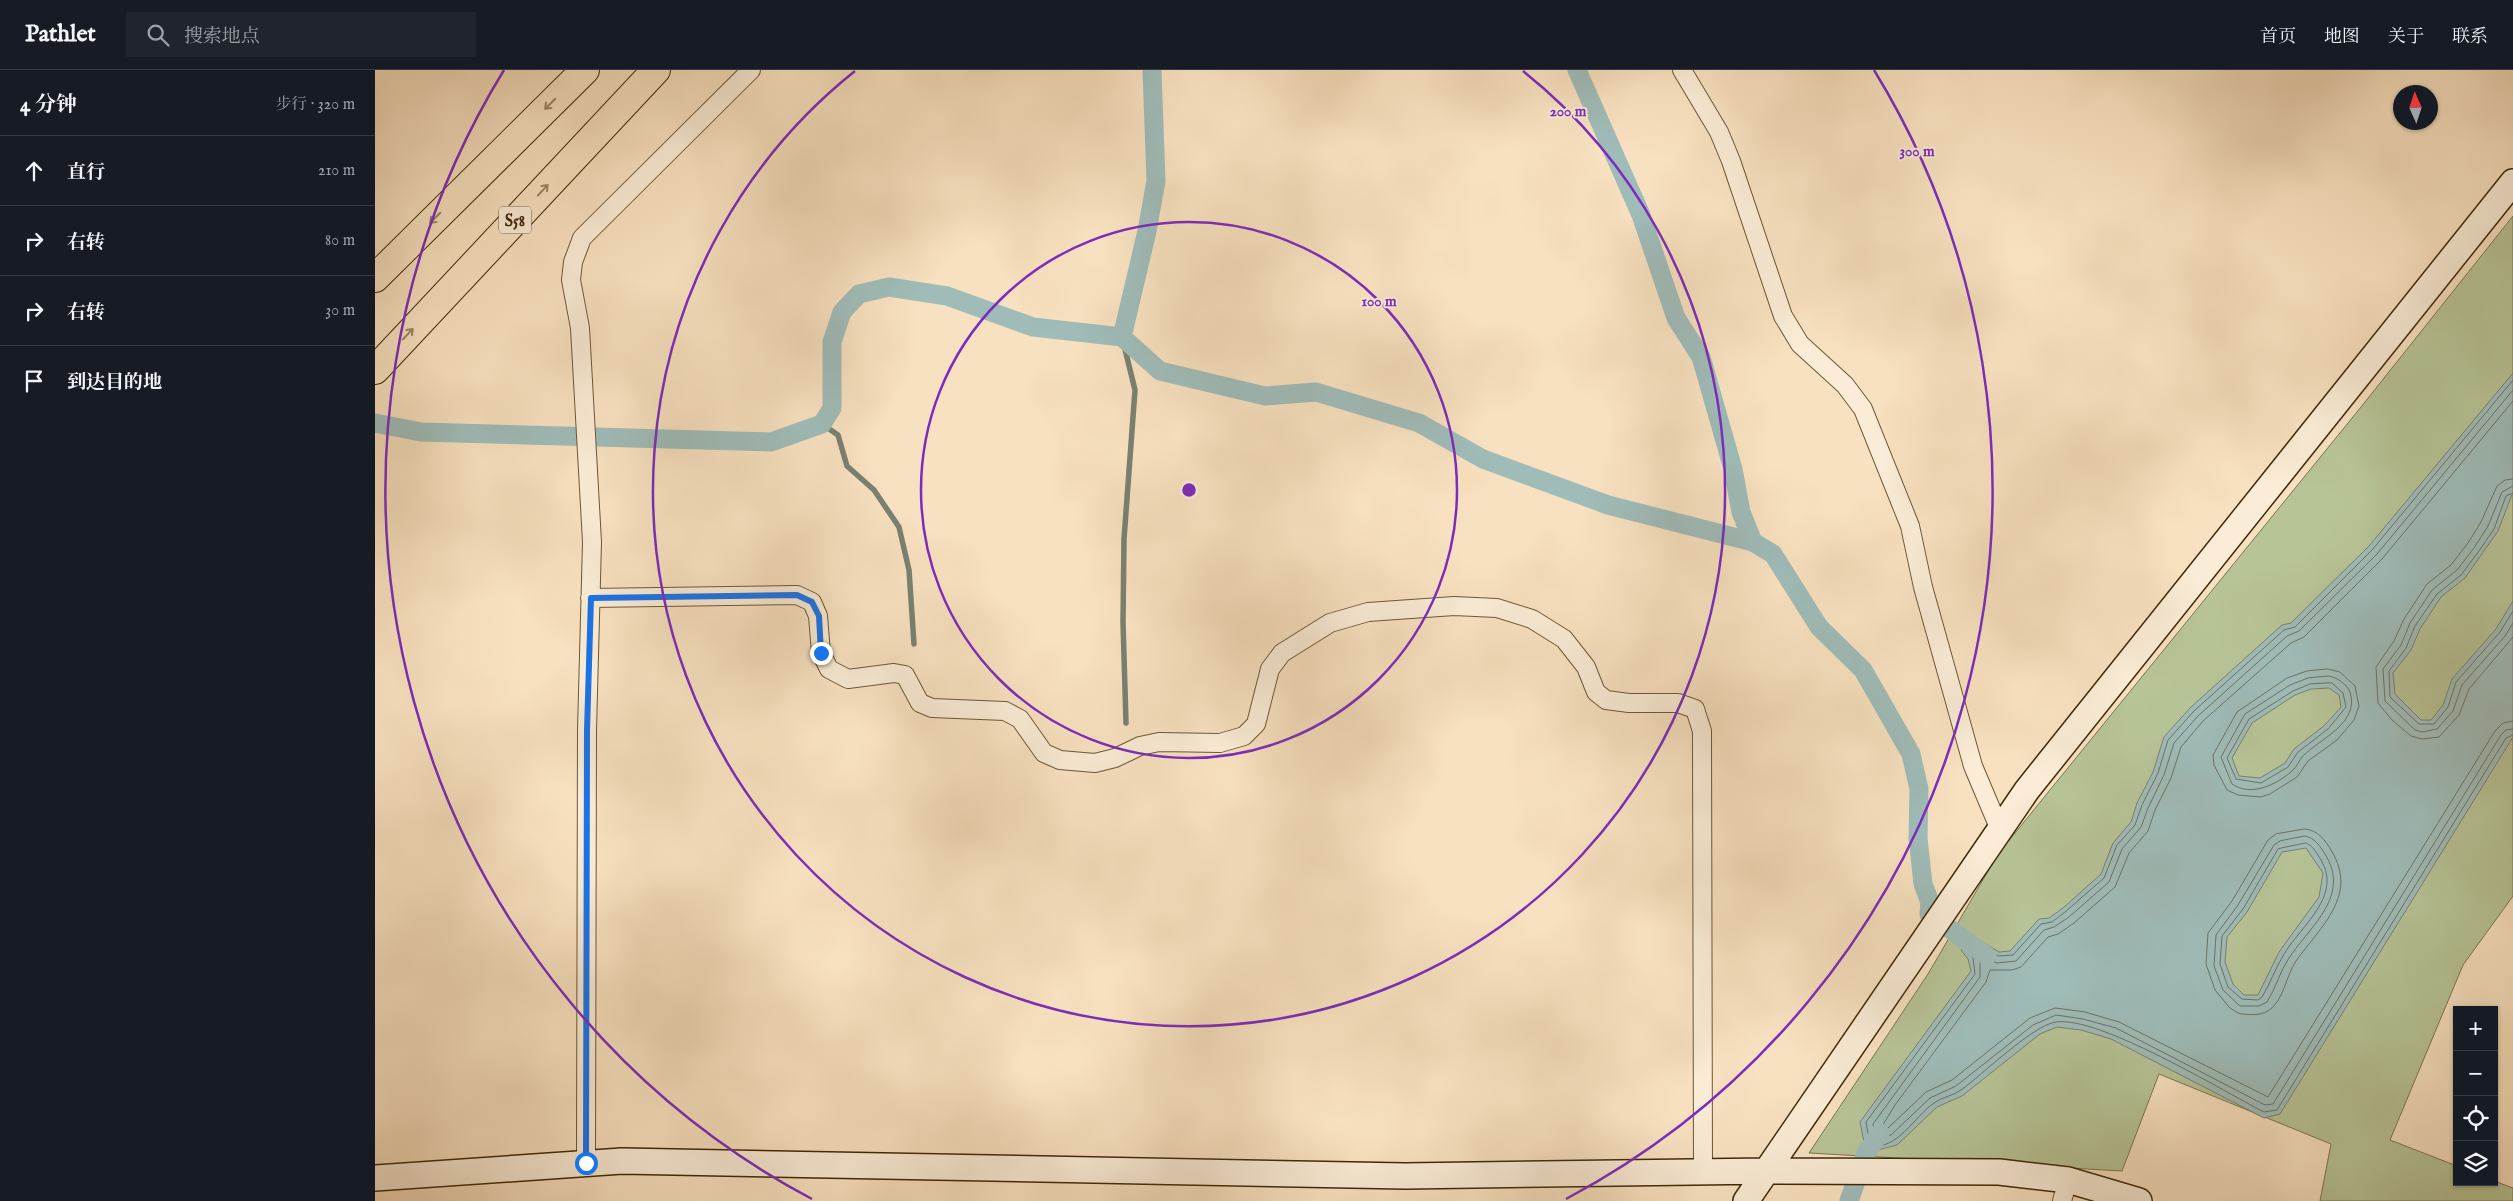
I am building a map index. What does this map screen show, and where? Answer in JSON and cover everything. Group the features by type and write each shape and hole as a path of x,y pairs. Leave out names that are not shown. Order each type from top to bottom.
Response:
{"highway":[{"path":"375,278 585,70"},
{"name":"S58","path":"375,370 656,70"}],"main road":[{"path":"1746,1201 1925,942 2027,790 2513,182"},
{"path":"381,1177 622,1161 1405,1176 1767,1170 1999,1172 2065,1190 2139,1201"}],"street":[{"path":"586,1163 587,730 592,542 580,328 571,280 573,262 582,238 751,70"},
{"path":"1682,70 1719,132 1731,161 1783,316 1800,344 1845,384 1863,409 1910,526 1923,587 1973,766 2000,830"},
{"path":"591,598 797,595 812,602 819,616 821,653 829,669 848,679 894,673 905,675 920,703 932,708 1005,711 1020,718 1043,753 1059,760 1095,763 1115,758 1141,746 1159,742 1220,743 1244,736 1256,724 1270,669 1282,653 1330,623 1368,612 1454,606 1497,608 1532,618 1564,639 1586,667 1596,692 1606,700 1629,703 1678,703 1695,709 1702,731 1703,1172"}],"green space":[{"path":"2513,216 2513,896 2463,965 2390,1140 2453,1164 2453,1186 2498,1186 2498,1182 2513,1188 2513,1201 2320,1201 2331,1144 2159,1074 2122,1171 1809,1153 1928,974 1998,854 2361,407"}],"water":[{"path":"2513,373 2513,492 2498,531 2465,578 2441,597 2420,629 2411,650 2393,673 2395,694 2421,720 2431,720 2443,705 2452,679 2496,629 2513,601 2513,737 2280,1114 2264,1118 2111,1039 2081,1030 2057,1027 2040,1034 1962,1096 1937,1107 1897,1145 1866,1153 1860,1122 1971,971 1968,959 1961,950 1971,935 1999,952 2010,951 2039,919 2049,918 2063,908 2101,874 2113,843 2131,822 2137,803 2153,772 2164,737 2190,708 2282,625 2291,623 2369,546","holes":["2329,688 2339,695 2341,707 2325,725 2294,749 2285,763 2260,778 2239,776 2232,758 2252,723 2295,695 2311,689","2306,848 2323,873 2319,897 2279,952 2258,995 2244,995 2233,984 2225,962 2227,937 2247,912 2282,852"]}],"waterway":[{"path":"375,423 421,432 771,442 822,424 832,408 832,342 842,312 859,294 889,287 947,296 1033,327 1122,337 1147,231 1156,181 1152,70"},
{"path":"1577,70 1641,215 1676,318 1701,357 1733,469 1741,512 1753,542"},
{"path":"1122,337 1135,390 1124,539 1123,622 1126,723"},
{"path":"1122,337 1160,371 1265,396 1316,392 1419,423 1483,459 1608,505 1753,542 1773,554 1819,627 1863,670 1911,754 1919,789 1918,838 1923,884 1930,902 1929,914 1987,956"},
{"path":"822,424 838,435 847,466 874,490 899,527 909,570 914,644"},
{"path":"1849,1201 1866,1153 1880,1133"}],"route":[{"path":"586,1163 587,730 591,598 797,595 812,602 819,616 821,653"}]}
